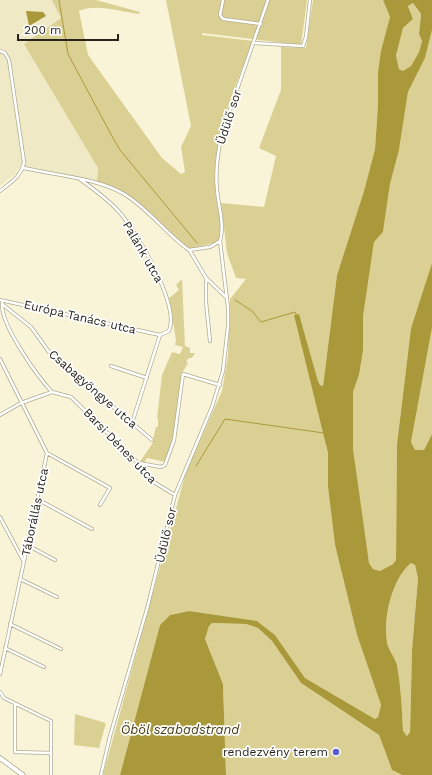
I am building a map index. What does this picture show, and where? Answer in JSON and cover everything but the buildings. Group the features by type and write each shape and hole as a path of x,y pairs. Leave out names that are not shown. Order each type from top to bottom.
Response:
{"street":[{"path":"223,0 220,15 223,19 261,24"},
{"name":"Üdülő sor","path":"101,775 110,736 149,602 175,495 220,385 225,364 228,326 220,241 222,230 216,176 220,143 255,43 268,0"},
{"path":"255,43 303,46 306,37 310,0"},
{"path":"0,52 5,53 9,60 24,156 24,168 18,177 0,191"},
{"path":"24,168 106,186 125,195 144,209 189,250 206,278 226,297"},
{"name":"Palánk utca","path":"81,180 121,214 161,281 168,302 171,329 168,334 160,335"},
{"path":"189,250 215,245 220,241"},
{"path":"206,278 206,302 210,341"},
{"path":"0,414 21,403 52,392 15,343 1,308 2,301"},
{"name":"Európa Tanács utca","path":"2,301 160,335"},
{"name":"Csabagyöngye utca","path":"2,301 32,327 49,352 97,391 152,440"},
{"path":"132,423 160,335"},
{"name":"Táborállás utca","path":"0,359 47,453 1,662 0,674"},
{"path":"112,366 147,378"},
{"path":"138,463 161,467 165,465 174,440 183,374 220,385"},
{"name":"Barsi Dénes utca","path":"52,392 66,394 77,401 138,463 147,478 175,495"},
{"path":"47,453 110,488 100,505"},
{"path":"37,499 92,529"},
{"path":"0,517 24,562"},
{"path":"27,545 55,560"},
{"path":"20,579 57,597"},
{"path":"10,624 61,648"},
{"path":"5,648 44,667"},
{"path":"0,692 1,696 15,704 51,721 51,775"},
{"path":"15,704 14,752 51,753"},
{"path":"0,758 17,773 24,775"}],"shaded area":[{"path":"0,0 52,0 61,17 25,44 98,168 97,182 21,165 18,171 0,186"},
{"path":"52,0 96,0 140,12 139,14 101,8 79,11 88,55 162,158 181,174 185,172 181,147 191,126 166,0 307,0 301,45 202,33 202,35 253,41 226,112 217,148 215,192 222,239 214,243 189,249 142,206 128,197 97,182 98,168 24,44 61,18"},
{"path":"313,0 383,0 390,17 378,72 378,104 375,149 364,191 337,275 323,386 320,385 318,381 299,314 328,453 328,487 335,545 357,635 381,705 378,717 375,719 305,678 275,635 257,621 189,611 170,615 160,625 120,775 103,775 186,472 222,391 228,355 230,299 246,279 236,278 227,253 221,203 264,207 276,156 259,148 281,90 281,47 306,48"},
{"path":"413,3 421,14 419,34 422,41 419,52 411,66 403,71 399,69 396,57 403,28 413,19 408,5"},
{"path":"432,30 432,263 411,328 397,444 396,560 393,564 380,571 373,569 369,563 362,524 353,449 353,392 359,375 363,351 363,317 374,242 383,232 390,184 399,150 408,92 425,58"},
{"path":"182,279 185,346 190,348 190,353 195,353 192,358 189,358 186,362 188,363 182,373 173,440 166,462 147,458 144,463 139,463 152,444 156,427 158,427 157,418 162,375 172,352 180,354 183,347 175,345 176,340 169,298 179,290 176,285"},
{"path":"432,328 432,434 424,450 415,451 411,442"},
{"path":"411,563 415,565 418,578 412,650 410,732 407,736 403,731 397,665 388,645 386,622 390,600 394,589 404,570"},
{"path":"212,623 246,624 258,628 272,641 301,683 379,735 392,770 402,775 226,775 223,684 205,639 209,626"},
{"path":"75,714 106,723 99,748 74,745"}],"water":[{"name":"Öböl szabadstrand","path":"383,0 432,0 432,30 425,58 408,92 399,150 390,184 383,232 374,242 363,317 363,351 359,375 353,392 353,449 369,563 373,569 380,571 393,564 396,560 397,444 411,328 432,263 432,328 411,442 415,450 424,450 432,434 432,775 402,775 392,770 379,735 301,683 272,641 258,628 246,624 212,623 209,626 205,639 223,684 226,775 120,775 160,625 170,615 189,611 257,621 275,635 305,678 375,719 378,717 381,705 357,635 335,545 328,487 328,453 294,315 299,314 318,381 320,385 323,386 337,275 364,191 375,149 378,104 378,72 381,51 390,17","holes":["413,3 421,14 419,34 422,41 419,52 411,66 403,71 399,69 396,56 403,28 413,19 408,6","411,563 415,565 418,578 412,650 410,732 407,736 403,731 397,665 388,645 386,622 390,600 394,589 404,570"]},
{"path":"26,11 43,12 46,16 29,26"}],"waterway":[{"path":"59,0 68,54 114,140 120,150 197,243"},
{"path":"235,300 252,311 261,322 295,312 296,314"},
{"path":"196,466 225,419 324,433"}],"place":[{"name":"rendezvény terem","path":"336,752"}]}
